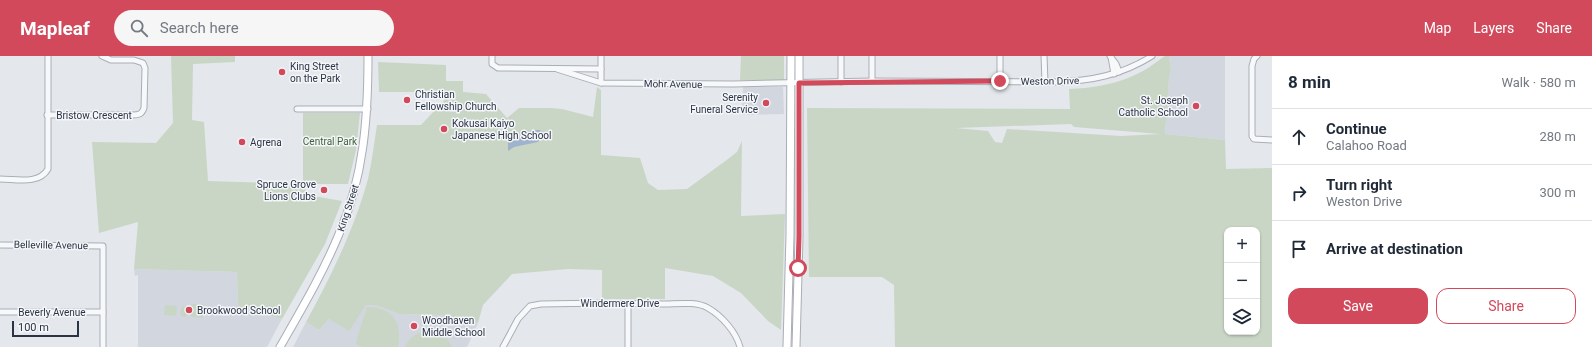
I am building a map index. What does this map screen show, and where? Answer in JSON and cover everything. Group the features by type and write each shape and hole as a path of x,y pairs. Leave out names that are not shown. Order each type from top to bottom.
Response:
{"main road":[{"name":"King Street","path":"280,347 323,269 344,222 360,166 368,109 368,56"},
{"path":"787,347 790,235 791,56"},
{"path":"796,347 799,237 799,56"}],"street":[{"path":"0,179 37,179 44,175 48,169 48,56"},
{"name":"Bristow Crescent","path":"47,115 141,114 144,108 145,68 143,63 134,60 111,60 102,56"},
{"name":"Mohr Avenue","path":"492,56 492,64 494,67 500,68 601,69"},
{"path":"601,56 601,83"},
{"path":"841,56 841,82"},
{"path":"872,56 872,81"},
{"path":"1000,56 1000,81"},
{"path":"1044,56 1045,82"},
{"name":"Weston Drive","path":"791,84 872,81 1082,81 1116,73 1134,66 1152,56"},
{"path":"1257,56 1254,59 1252,66 1252,136 1254,139 1272,140"},
{"path":"1110,57 1116,64 1116,73"},
{"name":"Mohr Avenue","path":"557,69 601,83 791,84"},
{"path":"297,109 368,109"},
{"name":"Belleville Avenue","path":"0,245 103,246 103,312"},
{"path":"628,303 628,347"},
{"name":"Windermere Drive","path":"503,347 518,319 530,306 541,304 628,303 694,304 708,308 730,326 738,338 740,347"},
{"name":"Beverly Avenue","path":"0,312 103,312"},
{"path":"103,312 103,347"}],"shaded area":[{"name":"St. Joseph Catholic School","path":"1169,56 1225,56 1225,140 1165,134 1169,78 1171,70"},
{"path":"743,87 783,87 784,114 742,115"},
{"name":"Brookwood School","path":"134,269 237,272 238,307 241,313 256,312 282,319 267,347 138,347 138,275 135,276"},
{"name":"Woodhaven Middle School","path":"366,305 375,305 399,314 440,315 478,323 467,347 293,347 306,322 319,330 329,319"}],"green space":[{"path":"171,56 235,56 235,62 193,64 192,120 204,122 208,181 303,184 308,195 342,201 325,244 282,319 256,312 241,313 238,307 237,272 134,269 138,222 99,233 92,142 156,143 173,123"},
{"path":"741,56 784,56 784,80 740,80"},
{"path":"1165,56 1169,56 1171,70 1169,78 1165,134 1225,140 1226,169 1272,168 1272,347 895,347 894,285 882,277 809,277 807,108 1070,109 1069,89 1087,88 1114,83 1131,77","holes":["1071,124 1074,127 1160,134 1121,136 1007,129 1002,143 995,142 988,131 956,128"]},
{"path":"378,62 446,65 446,81 463,81 463,92 486,94 507,118 519,108 562,109 593,117 597,87 601,90 601,155 640,158 648,183 658,190 687,189 737,152 742,141 741,216 785,214 781,330 768,321 741,293 713,276 665,268 665,299 602,299 602,270 568,269 512,274 483,305 478,323 440,315 399,314 375,305 366,305 349,331 329,319 319,330 306,322 333,270 356,216 368,179 377,125 421,125 452,92 379,92"},
{"name":"Central Park","path":"303,113 360,113 356,150 348,184 303,184"},
{"path":"191,304 204,304 203,318 192,317 190,315"},
{"path":"165,305 177,306 176,316 164,315"},
{"path":"182,306 189,309 188,314 185,317 180,314"},
{"path":"367,307 383,310 394,318 399,331 398,347 363,347 357,345 356,342"},
{"path":"428,330 442,335 448,340 452,347 405,347 409,340 414,336 420,332"}],"water":[{"path":"532,130 540,130 543,133 538,142 514,147 508,151 508,139 521,136"}],"place":[{"name":"King Street on the Park","path":"282,72"},
{"name":"Christian Fellowship Church","path":"407,100"},
{"name":"Serenity Funeral Service","path":"766,103"},
{"name":"St. Joseph Catholic School","path":"1196,106"},
{"name":"Kokusai Kaiyo Japanese High School","path":"444,129"},
{"name":"Agrena","path":"242,142"},
{"name":"Spruce Grove Lions Clubs","path":"324,190"},
{"name":"Brookwood School","path":"189,310"},
{"name":"Woodhaven Middle School","path":"414,326"}],"route":[{"path":"798,268 799,83 872,81 1000,81"}]}
